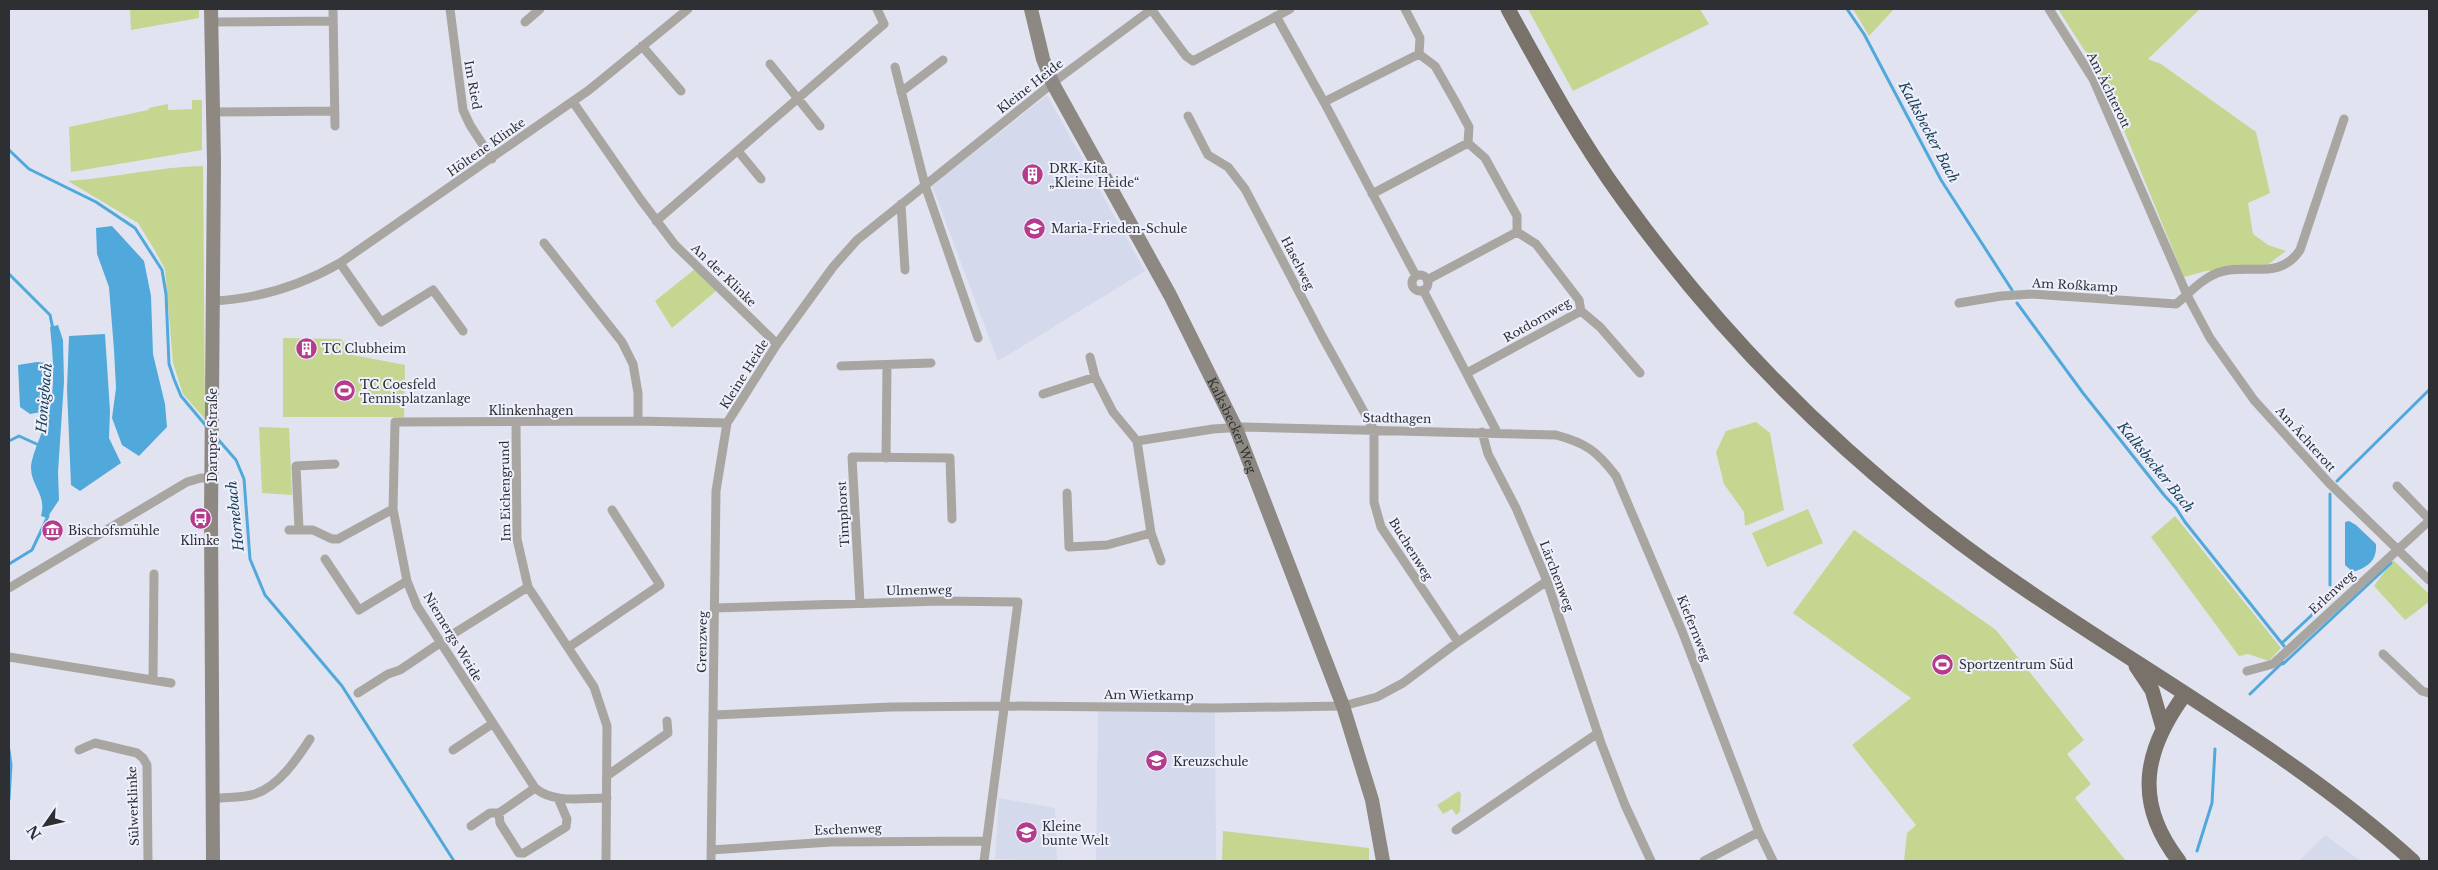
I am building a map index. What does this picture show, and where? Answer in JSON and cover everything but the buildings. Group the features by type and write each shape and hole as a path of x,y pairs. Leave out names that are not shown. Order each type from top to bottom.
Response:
{"main road":[{"path":"1508,9 1572,122 1621,196 1672,264 1722,325 1780,387 1851,455 1928,519 2011,580 2186,694 2336,796 2413,861"},
{"path":"2128,656 2142,673 2152,690 2162,728"},
{"path":"2179,861 2160,831 2150,798 2150,766 2162,728 2186,694"}],"street":[{"path":"333,9 335,126"},
{"name":"Im Ried","path":"450,9 463,110 470,125 492,159"},
{"path":"525,22 540,9"},
{"name":"Höltene Klinke","path":"212,301 268,294 311,279 340,263 573,102 688,9"},
{"path":"656,221 884,24 877,9"},
{"name":"Kalksbecker Weg","path":"1031,9 1044,59 1053,84 1170,295 1236,428 1343,706 1372,800 1383,861"},
{"path":"1152,9 1186,56 1193,60 1290,9"},
{"name":"Kleine Heide","path":"727,423 777,344 833,267 857,240 1053,84 1152,9"},
{"path":"1406,9 1420,38 1419,54"},
{"name":"Am Ächterott","path":"2050,9 2093,78 2187,295 2210,338 2254,400 2329,484 2429,580"},
{"path":"211,15 332,21"},
{"name":"Daruper Straße","path":"211,15 214,162 211,478 213,861"},
{"path":"1276,16 1416,276"},
{"path":"642,46 681,91"},
{"path":"1324,102 1419,54"},
{"path":"1419,54 1435,66 1450,92 1469,127 1468,143"},
{"path":"901,92 943,60"},
{"path":"770,64 820,126"},
{"path":"896,66 925,185 978,338"},
{"name":"An der Klinke","path":"573,102 656,221 696,267 777,344"},
{"path":"212,112 334,111"},
{"name":"Haselweg","path":"1188,116 1208,155 1228,167 1245,189 1374,430"},
{"path":"2187,295 2200,282 2218,273 2282,267 2293,260 2300,250 2344,119"},
{"path":"1372,194 1468,143"},
{"path":"1427,280 1517,232 1517,216 1485,158 1468,143"},
{"path":"738,151 761,179"},
{"path":"901,204 905,270"},
{"name":"Rotdornweg","path":"1468,373 1581,311 1579,300 1541,250 1536,244 1517,232"},
{"path":"544,242 622,342 633,364 638,393 638,421"},
{"path":"340,263 381,322 433,290 463,332"},
{"path":"1416,276 1422,276 1427,280"},
{"path":"1416,276 1413,279 1413,287 1419,291 1427,286 1427,280"},
{"path":"1423,290 1468,373 1497,432"},
{"name":"Am Roßkamp","path":"1959,303 2002,296 2032,294 2176,304 2187,295"},
{"path":"1581,311 1600,327 1640,373"},
{"path":"1090,357 1095,377 1113,412 1137,441 1151,533 1161,561"},
{"path":"841,366 931,363"},
{"path":"886,458 887,365"},
{"path":"1043,394 1095,377"},
{"name":"Klinkenhagen","path":"395,422 638,421 727,423"},
{"name":"Niemergs Weide","path":"395,422 393,509 407,580 417,606 535,788"},
{"name":"Im Eichengrund","path":"516,423 517,539 528,587 594,687 602,706 607,726 606,861"},
{"name":"Grenzweg","path":"711,861 716,491 727,423"},
{"name":"Stadthagen","path":"1137,441 1236,428 1556,434"},
{"name":"Buchenweg","path":"1374,430 1374,502 1380,526 1458,642"},
{"name":"Lärchenweg","path":"1482,432 1488,454 1516,508 1547,581 1598,734 1625,805 1651,861"},
{"name":"Kiefernweg","path":"1556,434 1588,446 1602,458 1616,476 1682,631 1759,832 1773,861"},
{"name":"Timphorst","path":"860,603 852,457 950,458 952,519"},
{"path":"299,529 296,466 335,464"},
{"path":"9,588 187,482 201,478 211,478"},
{"name":"Erlenweg","path":"2247,671 2273,664 2429,520 2397,486"},
{"path":"1067,493 1069,547 1107,545 1151,533"},
{"path":"289,530 313,530 332,539 338,539 346,537 393,509"},
{"path":"568,647 660,585 612,510"},
{"path":"325,559 359,610 407,580"},
{"path":"154,574 154,680"},
{"name":"Am Wietkamp","path":"714,715 890,708 1003,706 1216,708 1343,706 1377,697 1402,683 1547,581"},
{"path":"453,634 528,587"},
{"name":"Ulmenweg","path":"715,608 860,603 1018,602 1003,706"},
{"path":"358,693 388,674 400,670 440,643"},
{"path":"2383,654 2422,691 2429,694"},
{"path":"9,657 172,683"},
{"path":"984,861 1003,706"},
{"path":"608,775 668,733 667,721"},
{"path":"452,750 492,724"},
{"path":"1456,830 1598,734"},
{"path":"212,798 250,795 265,789 298,757 310,739"},
{"name":"Sülwerklinke","path":"79,750 95,743 137,753 143,758 146,765 148,861"},
{"path":"471,826 490,813 499,813 535,788 542,794 558,798 607,798"},
{"path":"499,813 500,823 519,853 524,853 566,827 567,819 558,798"},
{"path":"1704,861 1759,832"},
{"name":"Eschenweg","path":"712,850 854,841 986,841"}],"shaded area":[{"name":"Maria-Frieden-Schule","path":"1047,95 1145,271 998,361 932,186"},
{"name":"Kreuzschule","path":"1098,707 1215,711 1216,861 1096,861"},
{"name":"Kleine bunte Welt","path":"999,798 1055,808 1057,861 995,859"},
{"path":"2325,835 2361,861 2299,861"}],"green space":[{"path":"130,9 199,9 199,18 131,30"},
{"path":"1528,9 1700,9 1709,24 1573,91"},
{"path":"1853,9 1894,9 1869,36"},
{"path":"2058,9 2200,9 2148,59 2161,64 2256,132 2270,193 2248,203 2253,234 2268,245 2286,251 2262,269 2206,271 2184,277 2103,79"},
{"path":"192,100 202,100 202,150 71,172 69,127 168,104 168,110 192,109"},
{"path":"203,166 205,419 183,394 173,363 165,269 154,249 138,223 68,181 169,168"},
{"path":"695,269 716,291 672,328 655,301"},
{"name":"TC Coesfeld Tennisplatzanlage","path":"283,338 341,339 353,355 405,365 404,417 283,417"},
{"path":"1756,422 1770,433 1784,510 1745,526 1744,512 1724,484 1716,452 1726,431"},
{"path":"259,427 289,428 292,495 262,493"},
{"path":"1808,509 1823,543 1767,567 1752,533"},
{"path":"2175,516 2281,648 2269,661 2248,654 2239,656 2151,537"},
{"name":"Sportzentrum Süd","path":"1854,530 1996,630 2084,740 2067,754 2091,784 2075,798 2126,861 1904,861 1907,833 1916,825 1852,745 1911,698 1793,613"},
{"path":"2393,560 2429,594 2429,602 2405,620 2374,586"},
{"path":"1459,791 1461,794 1460,812 1456,815 1452,809 1443,814 1437,805"},
{"path":"1223,831 1369,848 1369,861 1222,861"}],"water":[{"path":"112,226 144,261 151,296 153,354 165,404 167,427 139,456 122,445 112,418 116,388 109,287 97,254 96,228"},
{"path":"58,325 63,340 64,382 58,472 59,500 47,518 41,516 42,502 33,480 31,468 35,450 51,405 53,360 50,327"},
{"path":"105,334 110,411 109,438 121,463 80,491 71,485 67,389 69,336"},
{"path":"37,362 47,363 47,400 41,412 30,414 20,407 18,365"},
{"path":"2349,521 2376,544 2375,555 2370,563 2353,572 2345,565 2345,522"}],"waterway":[{"name":"Kalksbecker Bach","path":"1847,9 1864,34 1941,180 2012,290"},
{"name":"Hornebach","path":"9,150 29,169 96,202 135,228 162,270 166,294 169,364 174,379 181,396 207,427"},
{"name":"Honigbach","path":"9,274 50,315 53,329"},
{"name":"Kalksbecker Bach","path":"2017,303 2083,393 2284,646"},
{"path":"2337,481 2429,390"},
{"name":"Honigbach","path":"9,441 19,436 41,446"},
{"name":"Hornebach","path":"216,437 236,460 244,479 250,559 265,595 342,686 454,861"},
{"path":"2330,494 2330,585"},
{"name":"Honigbach","path":"9,564 32,550 48,516"},
{"path":"2283,664 2391,563"},
{"path":"2282,643 2330,598 2331,593"},
{"path":"2250,694 2283,662"},
{"path":"2197,851 2212,803 2215,749"},
{"name":"Honigbach","path":"9,750 11,765 9,799"}],"place":[{"name":"DRK-Kita „Kleine Heide“","path":"1033,175"},
{"name":"Maria-Frieden-Schule","path":"1035,228"},
{"name":"TC Clubheim","path":"306,348"},
{"name":"TC Coesfeld Tennisplatzanlage","path":"344,391"},
{"name":"Klinke","path":"200,519"},
{"name":"Bischofsmühle","path":"52,530"},
{"name":"Sportzentrum Süd","path":"1943,664"},
{"name":"Kreuzschule","path":"1157,761"},
{"name":"Kleine bunte Welt","path":"1026,833"}]}
